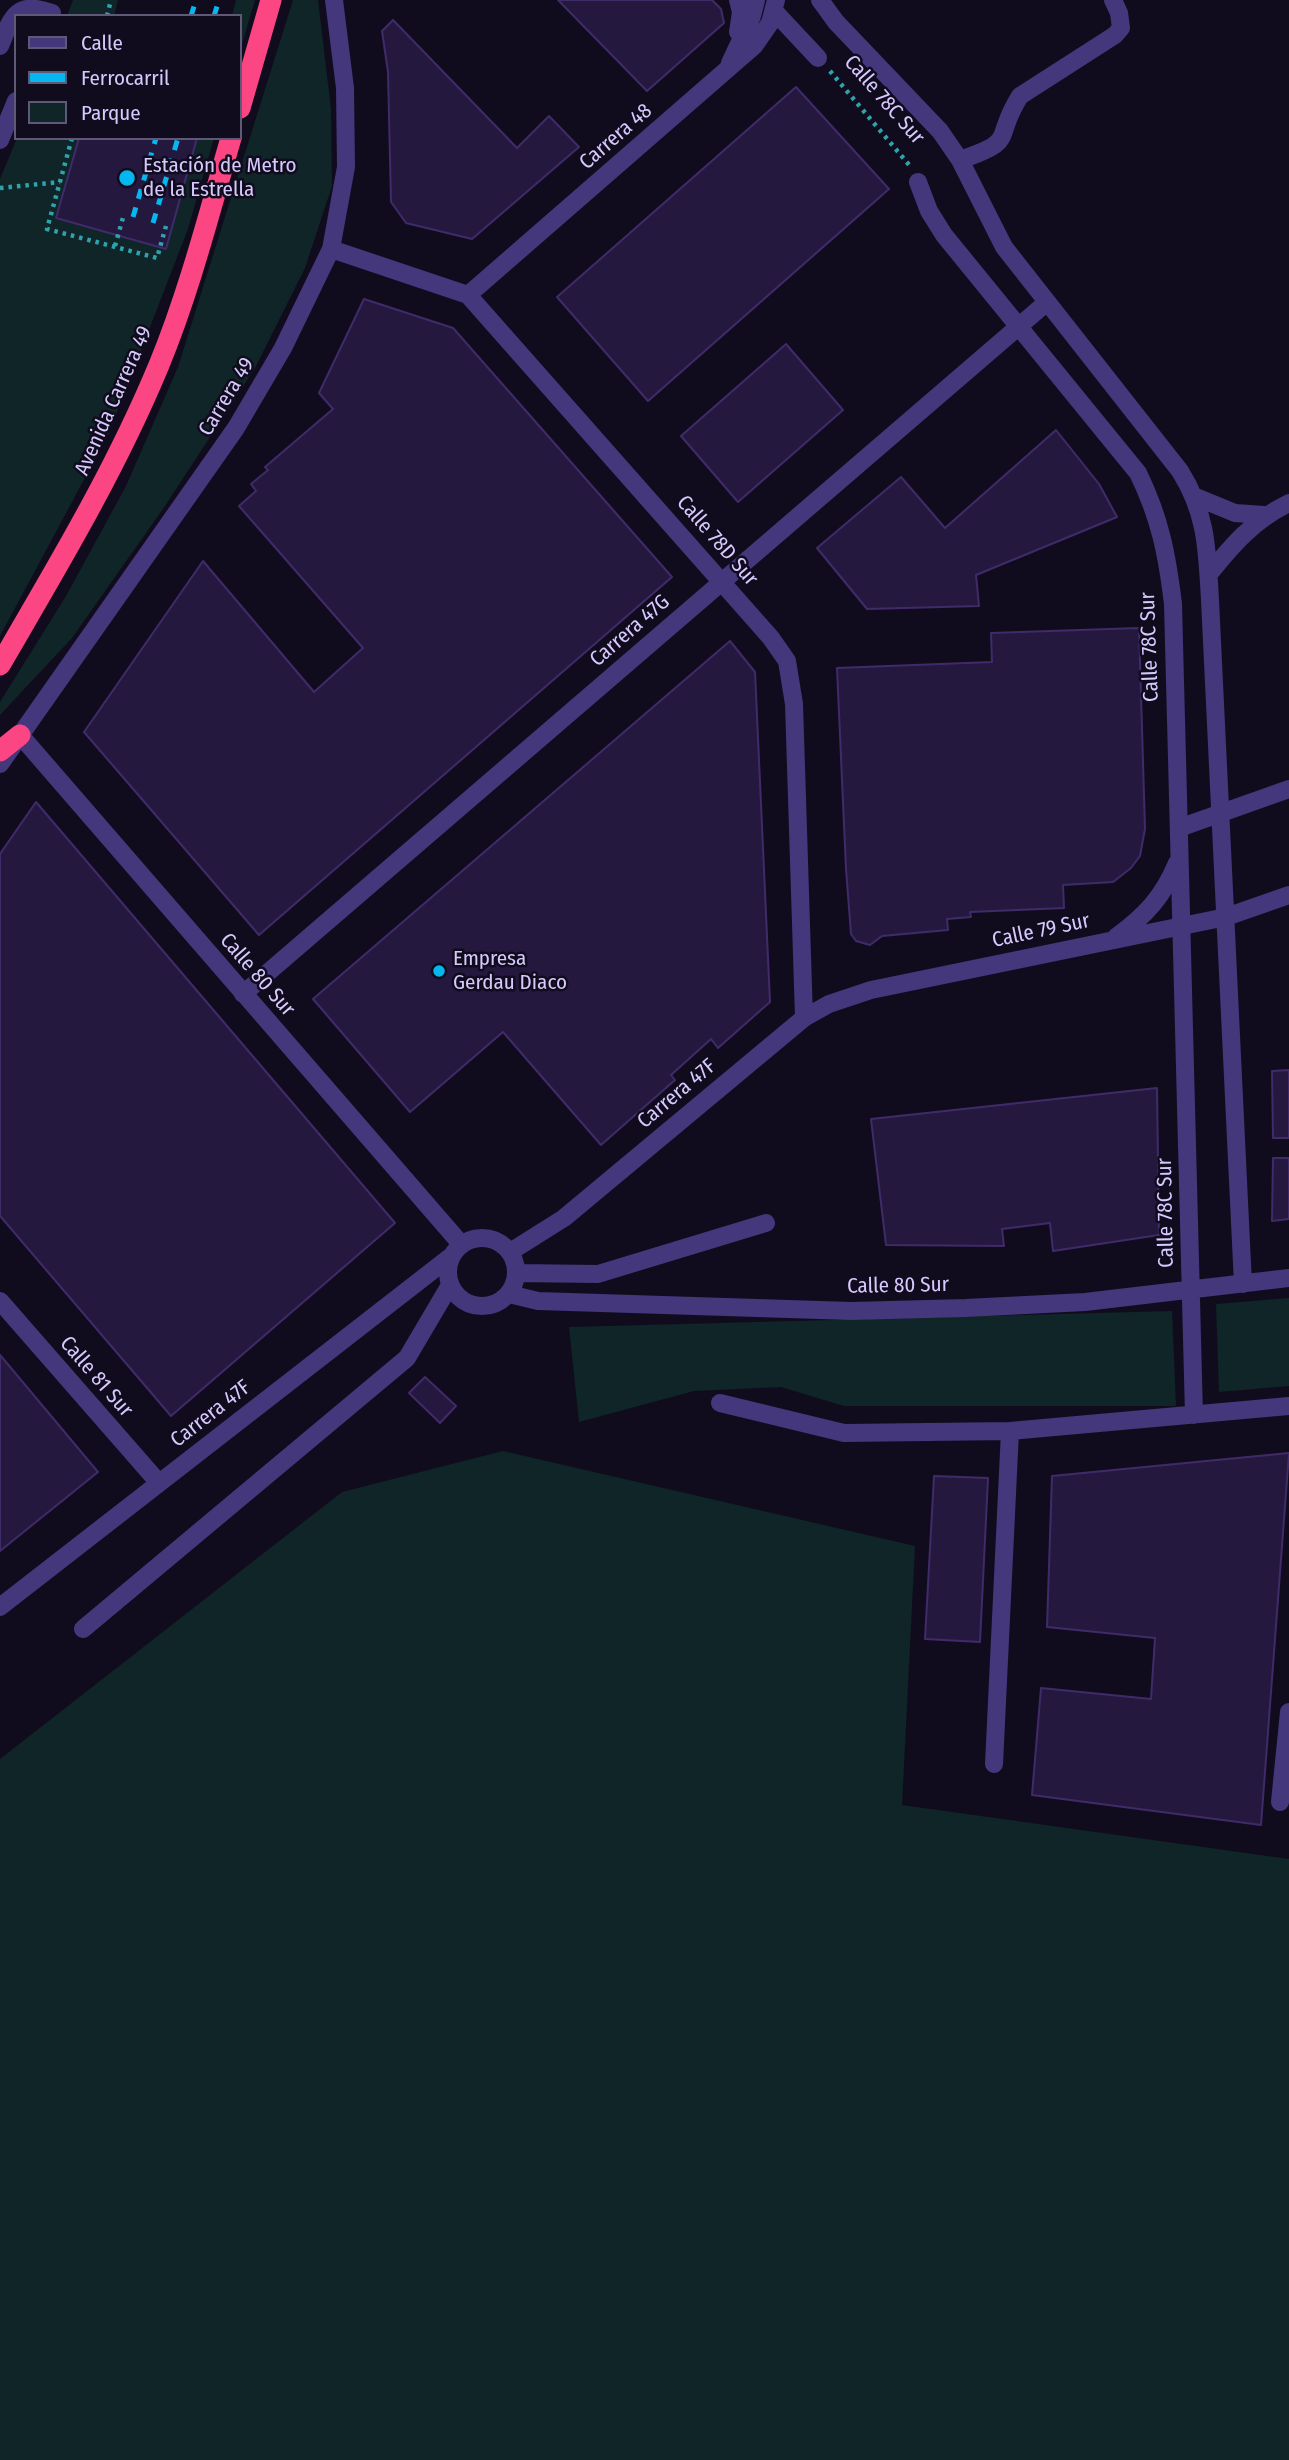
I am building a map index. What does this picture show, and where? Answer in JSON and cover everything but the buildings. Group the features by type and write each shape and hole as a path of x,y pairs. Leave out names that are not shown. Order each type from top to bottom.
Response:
{"highway":[{"path":"242,101 271,0"},
{"name":"Avenida Carrera 49","path":"0,665 98,498 159,365 196,259 230,140"},
{"path":"0,751 20,735"}],"street":[{"name":"Carrera 49","path":"0,764 236,428 283,348 331,249 346,167 345,88 334,0"},
{"path":"725,72 739,29 741,12 738,0"},
{"path":"725,72 752,16 756,0"},
{"path":"960,160 993,149 1003,141 1011,111 1020,96 1115,35 1121,28 1119,13 1112,0"},
{"name":"Calle 78C Sur","path":"821,1 940,131 960,160 1004,247 1180,471 1196,497 1206,534 1209,574 1244,1284"},
{"path":"17,14 22,8 33,6 53,10"},
{"name":"Carrera 48","path":"468,295 725,72 764,35 775,6"},
{"name":"Calle 78C Sur","path":"775,6 818,58"},
{"path":"0,46 14,17"},
{"path":"0,140 14,106"},
{"name":"Calle 78C Sur","path":"918,183 929,211 944,235 1138,472 1156,508 1166,549 1173,604 1194,1415"},
{"name":"Calle 78D Sur","path":"331,249 468,295 723,581 771,638 787,662 792,681 804,1018"},
{"name":"Carrera 47G","path":"243,994 1046,303"},
{"path":"1196,497 1235,513 1264,515"},
{"path":"1209,574 1242,535 1264,515 1289,503"},
{"name":"Calle 80 Sur","path":"20,735 243,994 456,1250"},
{"path":"1179,828 1289,789"},
{"path":"1113,940 1146,914 1167,889 1179,857"},
{"name":"Calle 79 Sur","path":"804,1018 829,1004 872,990 1226,917 1289,895"},
{"name":"Carrera 47F","path":"510,1252 564,1218 804,1018"},
{"path":"516,1273 598,1274 766,1223"},
{"path":"482,1237 493,1239 510,1252 516,1273 509,1293 490,1305 479,1306 458,1298 450,1285 447,1268 456,1250 482,1237"},
{"name":"Carrera 47F","path":"0,1607 456,1250"},
{"name":"Calle 80 Sur","path":"509,1293 538,1301 851,1311 1085,1302 1289,1278"},
{"path":"83,1629 407,1358 450,1285"},
{"name":"Calle 81 Sur","path":"0,1301 159,1483"},
{"path":"720,1403 844,1433 1010,1431 1289,1406"},
{"path":"994,1764 1010,1431"},
{"path":"1280,1802 1289,1712"}],"path":[{"name":"Calle 78C Sur","path":"818,58 902,154 918,183"},
{"path":"71,140 47,229 157,258 166,226"},
{"path":"0,188 60,182"},
{"path":"115,247 124,214"}],"green space":[{"path":"73,0 118,0 114,14 68,14"},
{"path":"236,0 255,0 242,44 242,14 232,14"},
{"path":"293,0 318,0 331,109 332,186 305,268 255,368 165,506 72,638 0,715 0,702 66,596 126,486 178,367"},
{"path":"16,140 78,140 57,219 166,249 196,140 213,140 188,229 109,433 0,636 0,179"},
{"path":"1289,1298 1289,1386 1219,1392 1216,1304"},
{"path":"1172,1311 1176,1406 844,1406 781,1387 694,1391 579,1422 569,1327"},
{"path":"503,1451 915,1546 902,1805 1289,1859 1289,2460 0,2460 0,1759 342,1492"}],"railway":[{"path":"192,14 196,0"},
{"path":"215,14 219,0"},
{"path":"133,217 155,140"},
{"path":"153,223 177,140"}],"place":[{"name":"Estación de Metro de la Estrella","path":"127,178"},
{"name":"Empresa Gerdau Diaco","path":"439,971"}]}
